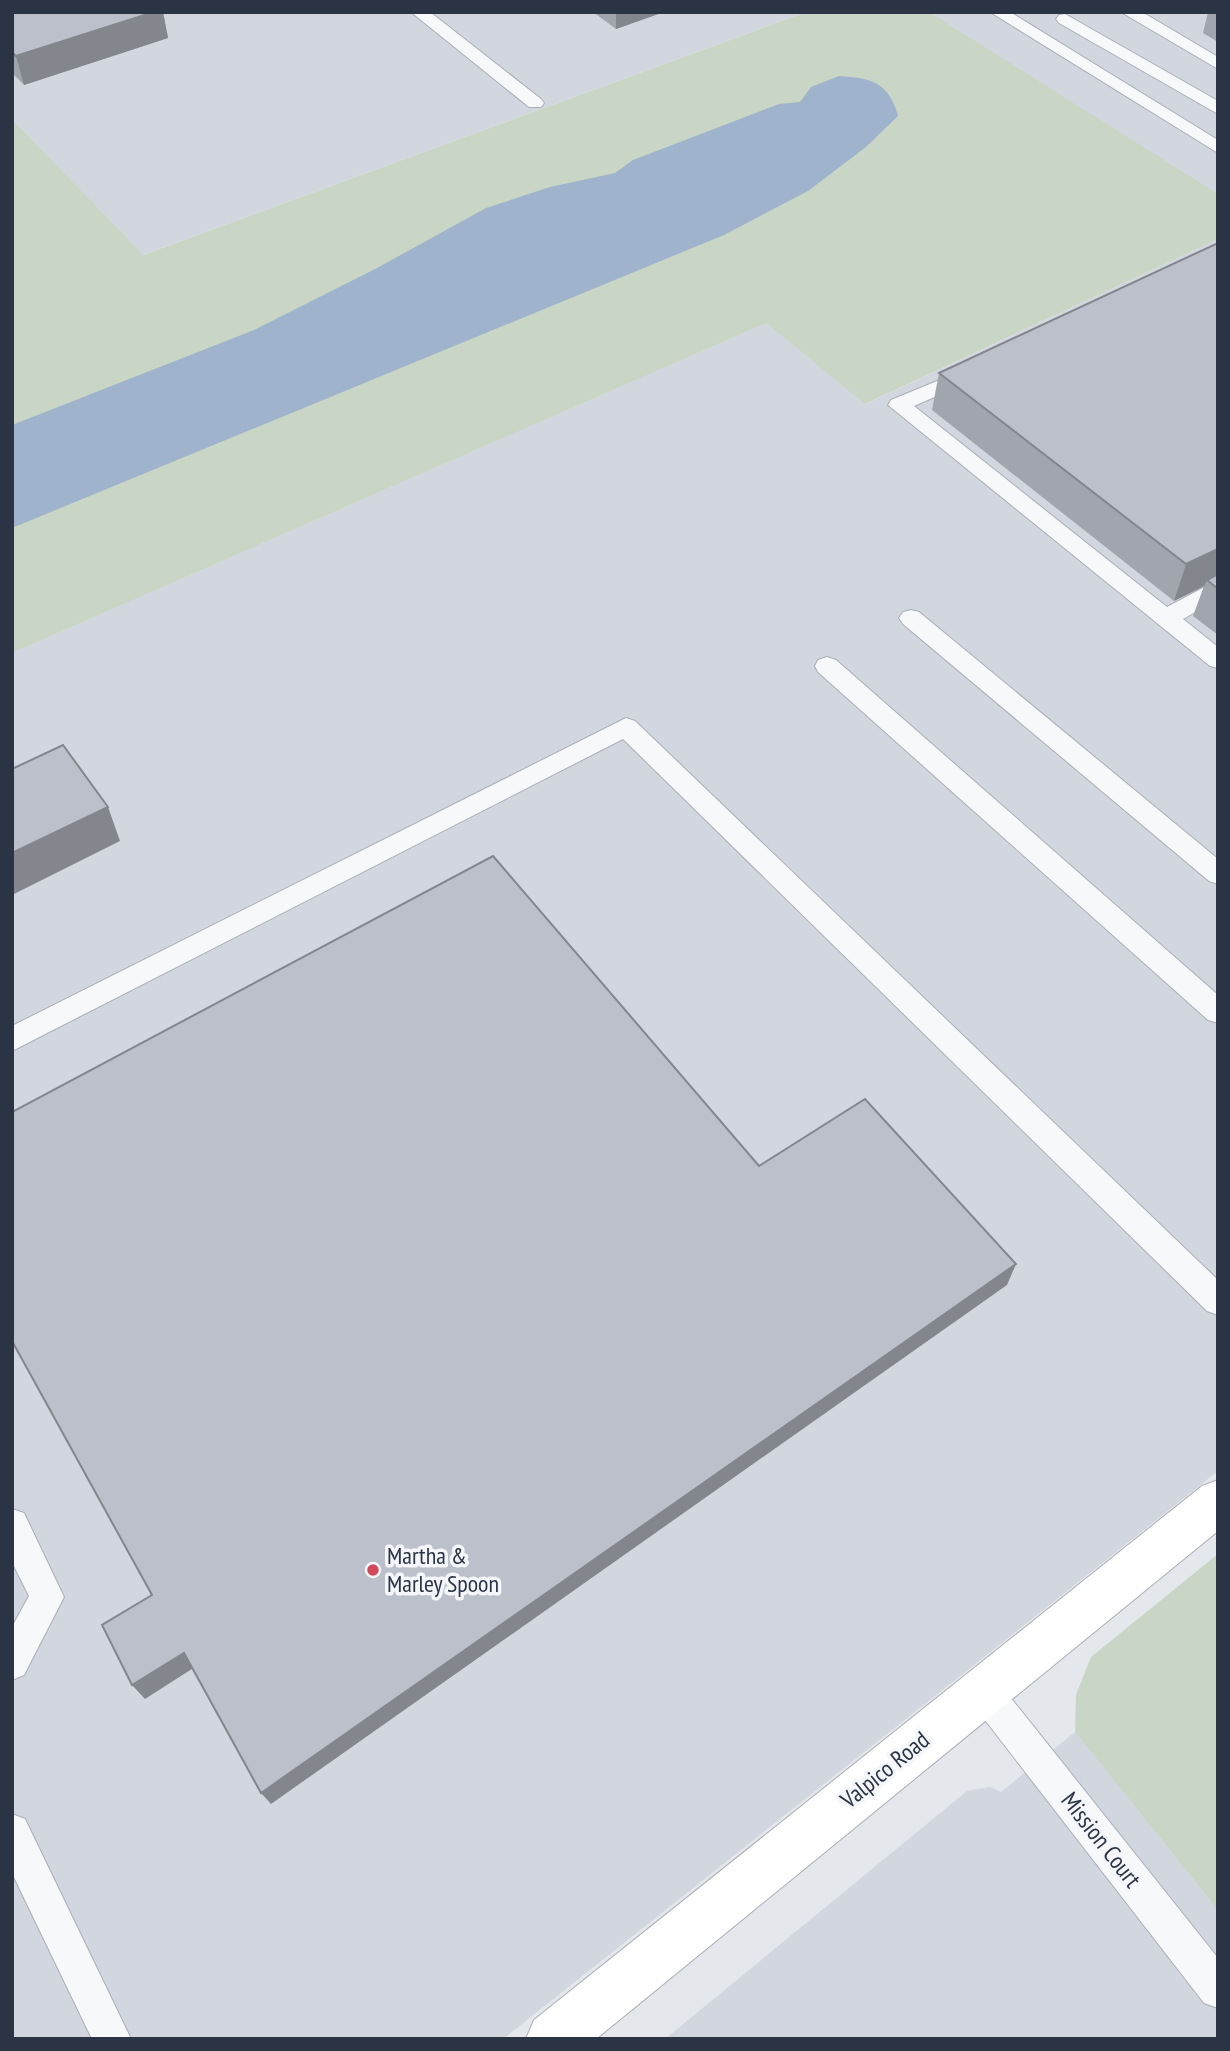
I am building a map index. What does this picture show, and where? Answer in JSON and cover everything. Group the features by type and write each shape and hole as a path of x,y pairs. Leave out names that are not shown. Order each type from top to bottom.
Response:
{"main road":[{"name":"Valpico Road","path":"553,2039 1218,1502"}],"lane":[{"path":"419,12 535,103"},
{"path":"998,12 1218,148"},
{"path":"1129,12 1218,64"},
{"path":"1030,32 1073,15 1218,109"},
{"path":"985,366 899,405 1218,660"},
{"path":"1166,618 1218,588"},
{"path":"911,618 1218,874"},
{"path":"827,666 1218,1012"},
{"path":"12,1039 626,727 1218,1301"},
{"path":"12,1525 47,1597 12,1663"},
{"name":"Mission Court","path":"983,1690 1218,1989"},
{"path":"12,1832 112,2039"}],"shaded area":[{"path":"12,12 806,12 142,255 12,119"},
{"path":"928,12 1218,12 1218,195"},
{"path":"1218,239 1218,1471 503,2039 12,2039 12,653 766,323 866,404"},
{"path":"1075,1732 1218,1910 1218,2039 665,2039 967,1791 990,1787 1001,1792"}],"green space":[{"path":"806,12 929,12 1218,194 1218,239 865,404 766,323 12,653 12,119 143,255"},
{"path":"1218,1554 1218,1910 1075,1732 1076,1695 1091,1657"}],"water":[{"path":"839,76 860,78 877,84 889,96 898,116 866,147 808,191 724,235 12,528 12,425 254,330 377,268 486,208 550,187 615,173 633,160 779,104 800,102 811,87"}],"building":[{"path":"154,12 16,56 12,52 12,14"},
{"path":"1218,243 1218,549 1186,564 939,373"},
{"path":"1218,574 1218,589 1207,580"},
{"path":"63,745 108,807 12,853 12,769"},
{"name":"Martha & Marley Spoon","path":"493,856 759,1166 865,1099 1016,1264 261,1793 184,1653 132,1685 102,1625 152,1595 12,1341 12,1112"}],"place":[{"name":"Martha & Marley Spoon","path":"373,1570"}]}
